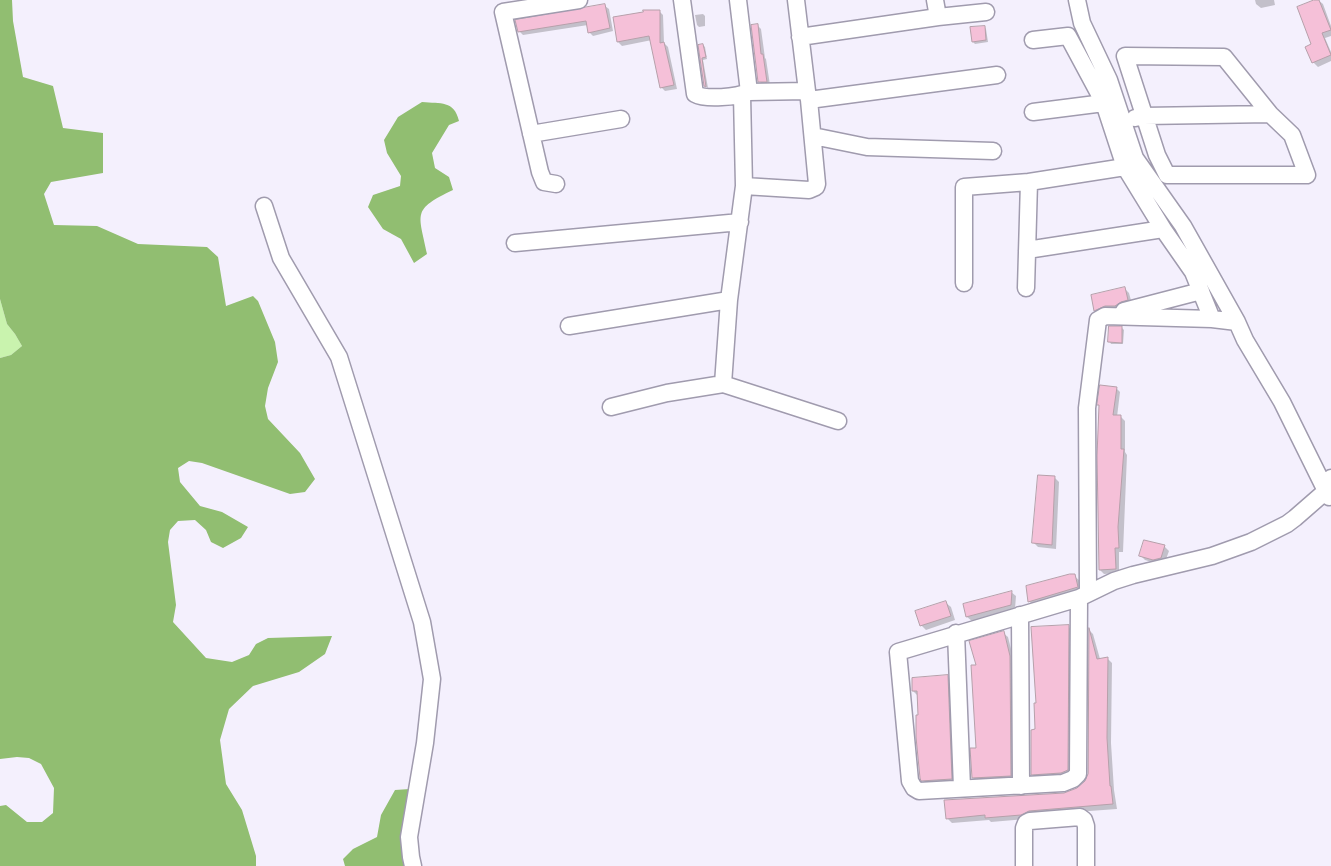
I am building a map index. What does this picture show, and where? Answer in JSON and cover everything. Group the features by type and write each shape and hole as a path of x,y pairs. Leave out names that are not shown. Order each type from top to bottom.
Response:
{"street":[{"path":"556,184 544,182 540,172 502,6 579,0"},
{"path":"682,0 695,94 704,97 745,93 808,95 997,75"},
{"path":"723,384 730,300 744,186 745,93 738,0"},
{"path":"744,186 809,190 816,188 818,181 796,0"},
{"path":"935,0 938,17"},
{"path":"1077,0 1082,23 1109,80 1135,158 1183,226 1329,490 1287,524 1251,542 1212,556 1114,581 1084,596 900,651 897,654 910,781 914,788 919,791 1063,783 1073,779 1078,774 1084,596 1087,408 1097,322 1099,318 1105,316 1201,291"},
{"path":"800,37 986,12"},
{"path":"1033,40 1068,36 1104,103 1125,167 1163,229 1193,272 1212,319"},
{"path":"1125,56 1224,57 1270,114 1292,135 1307,175 1168,175 1157,155 1144,116 1125,56"},
{"path":"1033,112 1104,103"},
{"path":"1124,121 1144,116 1270,114"},
{"path":"531,134 621,119"},
{"path":"813,136 867,147 993,151"},
{"path":"964,283 964,187 1029,182 1125,167"},
{"path":"1026,288 1029,182"},
{"path":"264,206 281,258 339,357 422,622 432,679 425,743 409,837 410,858 413,866"},
{"path":"515,244 740,222"},
{"path":"1027,250 1163,229"},
{"path":"569,326 730,300"},
{"path":"1105,316 1212,319 1237,322"},
{"path":"610,407 667,393 723,384 838,421"},
{"path":"1020,615 1021,786"},
{"path":"956,634 962,788"},
{"path":"1024,866 1024,828 1026,823 1030,820 1080,817 1084,820 1086,826 1086,866"}],"green space":[{"path":"0,0 12,0 13,21 23,77 53,86 63,128 103,133 103,173 51,182 44,194 54,225 97,226 138,244 207,247 218,257 226,306 253,296 258,301 275,342 278,362 268,388 265,406 268,419 300,453 315,479 305,492 290,494 202,463 189,461 178,468 180,482 200,506 222,512 248,527 241,538 223,548 211,542 206,530 195,520 178,521 170,530 168,542 176,605 173,622 206,658 232,662 249,655 256,644 268,638 332,636 325,654 299,672 253,686 229,709 220,740 226,784 242,810 256,856 256,866 0,866 0,806 6,805 27,822 42,822 53,813 54,788 41,764 29,758 0,759 0,358 11,355 22,346 7,324 0,299"},
{"path":"422,102 441,103 450,106 457,114 459,121 449,125 432,153 435,168 449,177 453,190 424,208 421,214 421,221 427,254 414,263 401,239 383,229 368,207 373,195 400,186 401,176 387,153 384,140 398,117"},
{"path":"0,299 7,324 22,346 11,355 0,358"},
{"path":"410,789 408,866 345,866 343,859 353,849 377,837 381,815 395,790"}],"building":[{"path":"1314,0 1319,0 1331,30 1322,33 1331,55 1312,63 1305,47 1311,44 1297,7"},
{"path":"605,4 610,28 588,33 586,21 518,32 515,20"},
{"path":"643,10 660,10 660,43 664,42 674,85 660,88 649,36 617,42 613,17 643,12"},
{"path":"758,24 761,54 763,54 767,82 758,82 751,25"},
{"path":"985,26 986,40 972,42 970,27"},
{"path":"703,44 706,57 702,58 706,87 704,86 698,45"},
{"path":"1125,287 1128,300 1115,306 1105,306 1094,311 1091,295"},
{"path":"1109,326 1122,326 1122,343 1108,342"},
{"path":"1100,385 1117,387 1113,415 1121,415 1121,449 1124,449 1118,527 1119,548 1115,548 1116,569 1099,570 1097,456 1099,405 1097,405"},
{"path":"1038,475 1055,476 1052,545 1032,543"},
{"path":"1144,540 1165,545 1161,558 1153,560 1139,556"},
{"path":"1075,574 1078,587 1028,602 1026,586"},
{"path":"1012,591 1011,605 966,617 963,604"},
{"path":"946,601 951,616 920,626 915,611"},
{"path":"1069,625 1068,770 1061,773 1031,775 1031,730 1035,729 1034,703 1036,703 1031,627"},
{"path":"1089,628 1097,659 1108,657 1107,738 1113,804 1029,811 1021,815 985,818 985,815 946,819 944,800 1064,793 1077,788 1085,781 1088,774"},
{"path":"1004,631 1010,656 1011,776 972,778 970,748 976,748 971,665 976,665 969,641"},
{"path":"948,675 952,779 921,781 916,737 916,715 918,715 917,691 912,691 912,678"}]}
